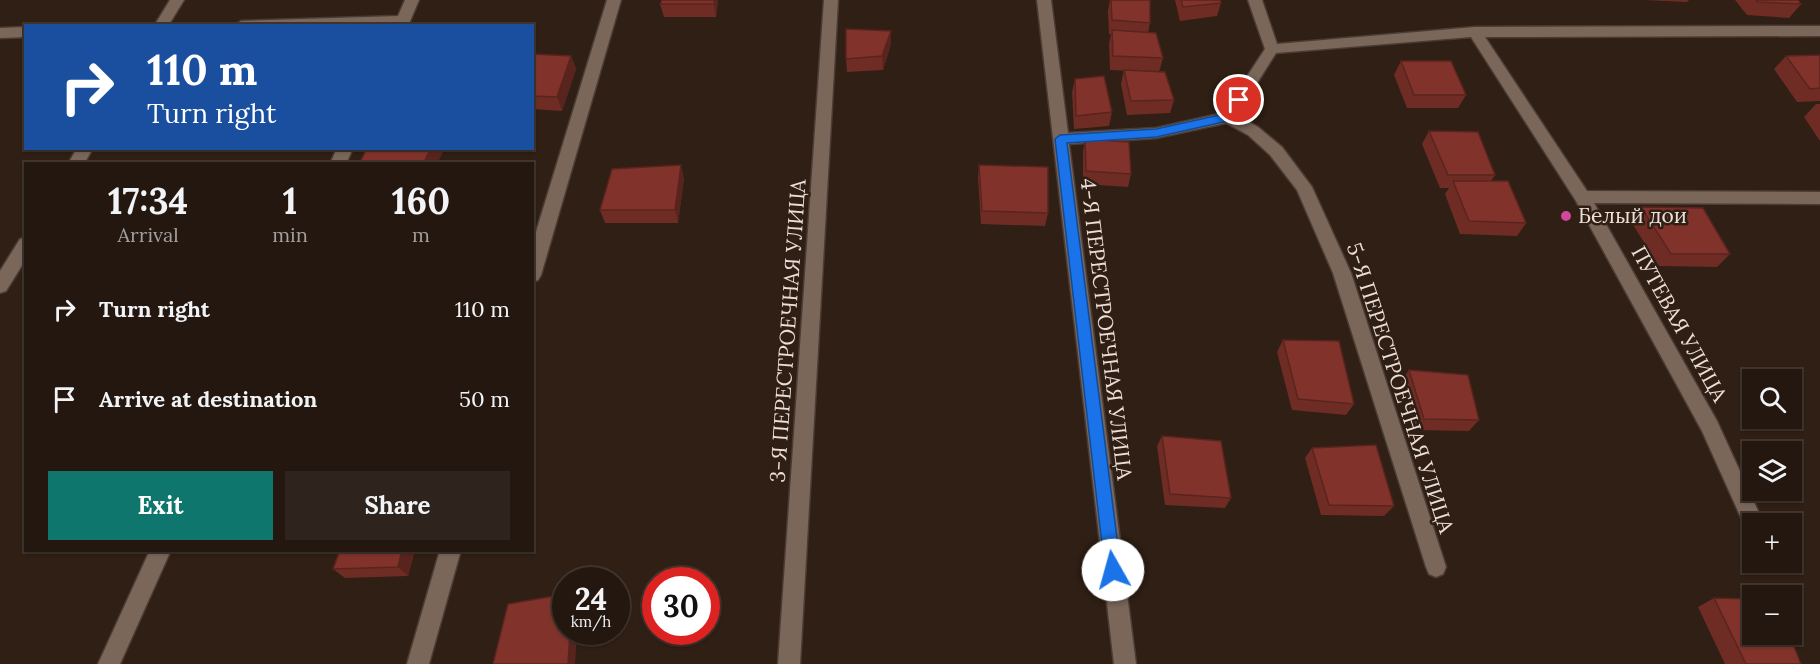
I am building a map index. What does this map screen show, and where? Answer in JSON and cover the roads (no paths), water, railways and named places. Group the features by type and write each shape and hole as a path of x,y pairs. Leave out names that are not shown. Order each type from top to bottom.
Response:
{"street":[{"path":"162,24 177,0"},
{"path":"349,24 403,23 412,0"},
{"path":"534,268 614,0"},
{"name":"3-Я ПЕРЕСТРОЕЧНАЯ УЛИЦА","path":"789,664 831,0"},
{"name":"4-Я ПЕРЕСТРОЕЧНАЯ УЛИЦА","path":"1044,0 1125,664"},
{"path":"1255,0 1272,49"},
{"path":"1272,49 1475,32 1820,31"},
{"path":"0,33 24,32"},
{"name":"ПУТЕВАЯ УЛИЦА","path":"1475,32 1582,197 1710,427 1749,513"},
{"path":"1060,139 1156,133 1228,117 1272,49"},
{"name":"5-Я ПЕРЕСТРОЕЧНАЯ УЛИЦА","path":"1228,117 1253,131 1276,151 1304,187 1342,273 1436,567"},
{"path":"1582,197 1820,198"},
{"path":"0,286 24,247"},
{"path":"109,664 160,552"},
{"path":"418,664 450,552"}],"place":[{"name":"Белый дои","path":"1566,216"}]}
